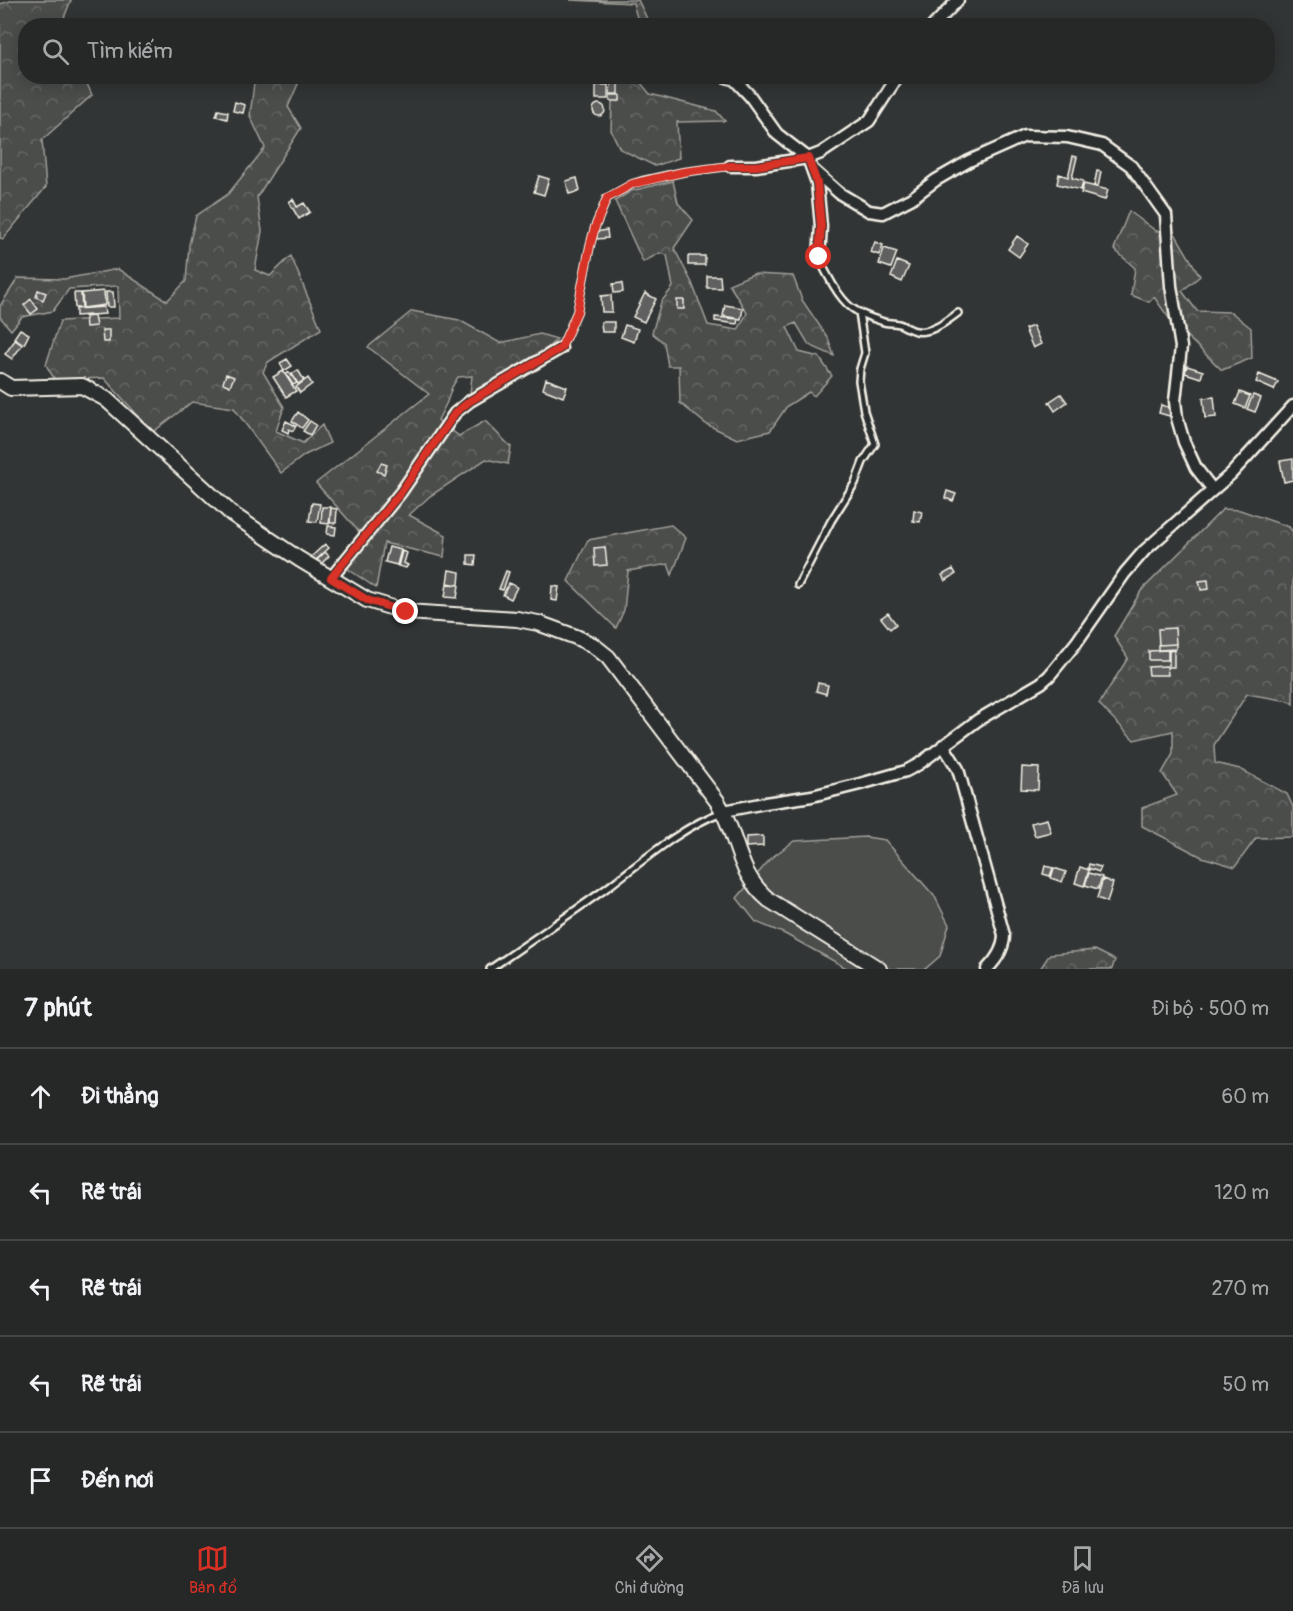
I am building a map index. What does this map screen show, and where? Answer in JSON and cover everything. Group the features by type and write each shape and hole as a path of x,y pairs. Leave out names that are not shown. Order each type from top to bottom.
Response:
{"street":[{"path":"941,18 958,0"},
{"path":"739,84 777,134 838,193 869,211 883,213 912,198 936,180 969,161 1025,136 1067,137 1102,145 1131,166 1166,215 1171,286 1181,347 1175,401 1177,418 1184,442 1196,468 1213,490"},
{"path":"730,166 810,164 821,153 869,121 893,84"},
{"path":"810,164 817,183 821,226 819,257"},
{"path":"331,578 401,492 455,413 470,401 561,348"},
{"path":"0,381 10,388 82,386 106,399 232,514 367,600 406,612 518,619 556,629 593,645 608,657 724,811 745,871 758,892 879,969"},
{"path":"724,811 812,796 913,768 978,720 1041,683 1076,643 1125,573 1144,551 1231,474 1293,406"},
{"path":"943,745 958,769 1004,935 997,957 987,969"}],"lane":[{"path":"561,348 577,312 595,227 607,198 642,181 683,172 730,166"},
{"path":"819,257 824,269 846,302 852,309 866,316 917,331 929,330 958,313"},
{"path":"798,585 875,444 864,411 859,381 865,353 859,312"},
{"path":"490,969 604,890 642,860 697,823 724,811"}],"green space":[{"path":"14,0 71,0 64,18 18,18 18,84 87,84 92,95 42,140 46,187 3,239 0,238 0,4"},
{"path":"570,0 638,0 647,18 637,18 633,3"},
{"path":"254,84 298,84 288,107 301,128 257,197 262,231 255,270 270,276 291,256 321,329 268,362 263,372 284,407 276,431 303,443 322,425 330,443 305,455 281,473 234,408 192,402 153,432 104,378 55,380 46,365 60,321 119,318 118,286 69,289 53,311 22,317 11,330 0,317 0,306 18,278 64,279 118,269 167,301 186,281 189,245 196,216 228,194 265,148 250,116"},
{"path":"613,84 642,84 650,94 716,111 725,121 677,122 679,158 655,166 620,149 611,130"},
{"path":"673,181 678,203 693,220 674,248 692,283 708,325 738,330 747,313 729,284 753,274 793,276 802,300 828,338 834,356 809,345 796,323 787,327 799,352 819,357 832,376 814,396 809,392 787,406 770,431 737,439 706,424 680,403 679,366 668,366 664,343 652,333 661,302 673,287 667,255 660,253 643,262 615,201 631,191"},
{"path":"1129,211 1156,231 1173,230 1200,276 1182,291 1197,311 1231,312 1251,328 1252,358 1222,370 1171,321 1154,297 1149,302 1131,295 1135,268 1114,249"},
{"path":"412,311 459,320 500,343 540,334 557,339 523,370 470,393 472,376 458,377 438,420 459,436 485,421 511,447 508,464 486,459 430,496 409,515 446,535 444,557 384,543 376,588 348,569 360,533 316,483 429,394 368,347"},
{"path":"1223,509 1240,510 1289,527 1293,532 1293,704 1289,701 1247,694 1214,745 1215,763 1240,769 1287,794 1293,807 1293,837 1256,838 1235,867 1202,857 1142,826 1142,808 1177,795 1162,773 1173,754 1173,731 1134,740 1099,704 1128,658 1114,636 1141,591"},
{"path":"671,525 686,538 672,575 668,564 628,571 624,610 616,628 568,581 588,540"},
{"path":"866,837 885,840 935,897 949,925 940,956 925,969 848,969 785,934 756,922 737,898 771,858 794,841"},
{"path":"1095,950 1115,960 1112,969 1040,969 1050,954"}],"building":[{"path":"611,84 618,84 618,94 610,94"},
{"path":"596,85 608,85 608,99 596,99"},
{"path":"610,95 620,95 620,101 610,101"},
{"path":"235,102 245,105 243,113 233,111"},
{"path":"601,104 604,105 604,115 597,116 594,115 593,108 594,105"},
{"path":"218,110 228,112 227,119 216,116"},
{"path":"1073,156 1077,157 1072,178 1083,181 1081,190 1057,184 1059,174 1068,177"},
{"path":"1097,171 1101,172 1098,187 1094,186"},
{"path":"539,176 549,179 544,195 534,192"},
{"path":"577,178 580,191 569,194 566,181"},
{"path":"1084,184 1108,190 1105,200 1081,193"},
{"path":"293,199 297,207 304,203 310,212 299,219 289,202"},
{"path":"607,230 608,238 597,239 596,232"},
{"path":"1017,236 1028,244 1019,257 1008,249"},
{"path":"875,242 883,245 879,255 871,252"},
{"path":"884,248 897,252 891,268 879,264"},
{"path":"688,256 705,256 705,265 688,265"},
{"path":"897,261 909,266 902,282 891,277"},
{"path":"707,276 720,276 721,288 707,288"},
{"path":"622,283 623,292 614,293 613,284"},
{"path":"38,290 46,293 43,300 36,297"},
{"path":"104,291 105,305 83,308 82,293"},
{"path":"106,292 113,292 114,307 107,307"},
{"path":"74,293 81,293 82,308 75,308"},
{"path":"645,293 656,299 644,322 633,317"},
{"path":"611,295 612,312 602,312 601,296"},
{"path":"31,299 38,309 31,314 24,305"},
{"path":"677,300 684,300 684,309 677,309"},
{"path":"725,305 743,308 741,319 723,316"},
{"path":"104,307 105,314 76,316 76,309"},
{"path":"94,316 96,326 86,327 85,317"},
{"path":"715,317 738,319 737,324 715,321"},
{"path":"601,322 614,322 614,332 602,332"},
{"path":"625,325 638,329 634,342 621,337"},
{"path":"1033,326 1041,344 1033,348 1025,329"},
{"path":"20,329 29,334 24,344 14,338"},
{"path":"102,330 109,330 109,342 103,342"},
{"path":"15,340 22,345 12,359 5,354"},
{"path":"287,359 292,366 284,371 280,363"},
{"path":"1187,366 1203,371 1201,378 1185,373"},
{"path":"298,370 304,380 298,384 292,374"},
{"path":"283,371 296,391 286,397 273,377"},
{"path":"289,372 297,383 293,385 286,374"},
{"path":"226,374 234,377 230,386 223,383"},
{"path":"1259,374 1278,382 1274,390 1256,382"},
{"path":"308,378 312,384 300,393 296,387"},
{"path":"546,379 567,387 563,397 543,389"},
{"path":"1240,392 1250,396 1245,408 1235,404"},
{"path":"1061,394 1067,402 1055,411 1049,402"},
{"path":"1253,395 1261,398 1255,412 1247,409"},
{"path":"1214,397 1216,417 1205,418 1203,398"},
{"path":"1161,405 1175,409 1173,417 1159,413"},
{"path":"298,412 308,420 302,428 292,421"},
{"path":"286,421 296,426 293,431 289,429 288,433 282,430"},
{"path":"310,421 316,425 310,435 303,431"},
{"path":"1293,459 1293,480 1284,482 1280,461"},
{"path":"381,463 387,465 384,474 377,471"},
{"path":"947,491 956,494 953,501 945,498"},
{"path":"312,503 320,504 317,522 309,521"},
{"path":"322,507 331,507 329,524 321,523"},
{"path":"331,508 337,509 336,523 330,523"},
{"path":"914,510 922,512 920,522 913,521"},
{"path":"328,526 336,527 335,535 327,534"},
{"path":"325,544 329,548 315,561 311,557"},
{"path":"389,547 401,550 397,565 385,562"},
{"path":"605,547 607,565 595,566 594,548"},
{"path":"402,551 407,553 404,563 408,565 406,568 398,566"},
{"path":"325,552 329,556 319,566 315,562"},
{"path":"468,555 476,555 475,565 468,564"},
{"path":"953,569 956,574 945,581 942,575"},
{"path":"449,570 460,572 459,585 447,583"},
{"path":"506,571 509,572 503,590 499,589"},
{"path":"1208,580 1209,589 1201,590 1199,581"},
{"path":"509,583 517,587 511,599 503,595"},
{"path":"447,584 459,585 457,598 445,597"},
{"path":"552,586 559,587 557,601 551,600"},
{"path":"888,613 896,624 890,629 881,618"},
{"path":"1175,628 1176,644 1159,645 1158,629"},
{"path":"1176,644 1176,649 1158,650 1158,645"},
{"path":"1168,650 1168,660 1149,660 1149,651"},
{"path":"1174,650 1174,667 1169,667 1169,651"},
{"path":"1167,666 1168,675 1149,675 1148,667"},
{"path":"818,683 828,685 826,694 816,691"},
{"path":"1022,767 1039,768 1038,790 1021,789"},
{"path":"1047,819 1051,832 1035,836 1031,823"},
{"path":"763,836 763,846 746,847 746,837"},
{"path":"1089,864 1101,867 1099,872 1088,868"},
{"path":"1045,866 1053,868 1050,876 1043,874"},
{"path":"1080,867 1089,870 1084,886 1075,883"},
{"path":"1054,868 1066,872 1062,882 1051,878"},
{"path":"1089,873 1102,877 1098,889 1085,885"},
{"path":"1103,879 1113,883 1107,902 1097,898"}],"route":[{"path":"406,612 367,600 331,578 401,492 461,407 561,348 577,312 595,227 607,198 632,184 683,172 730,166 756,166 808,158 817,183 821,226 819,257"}]}
